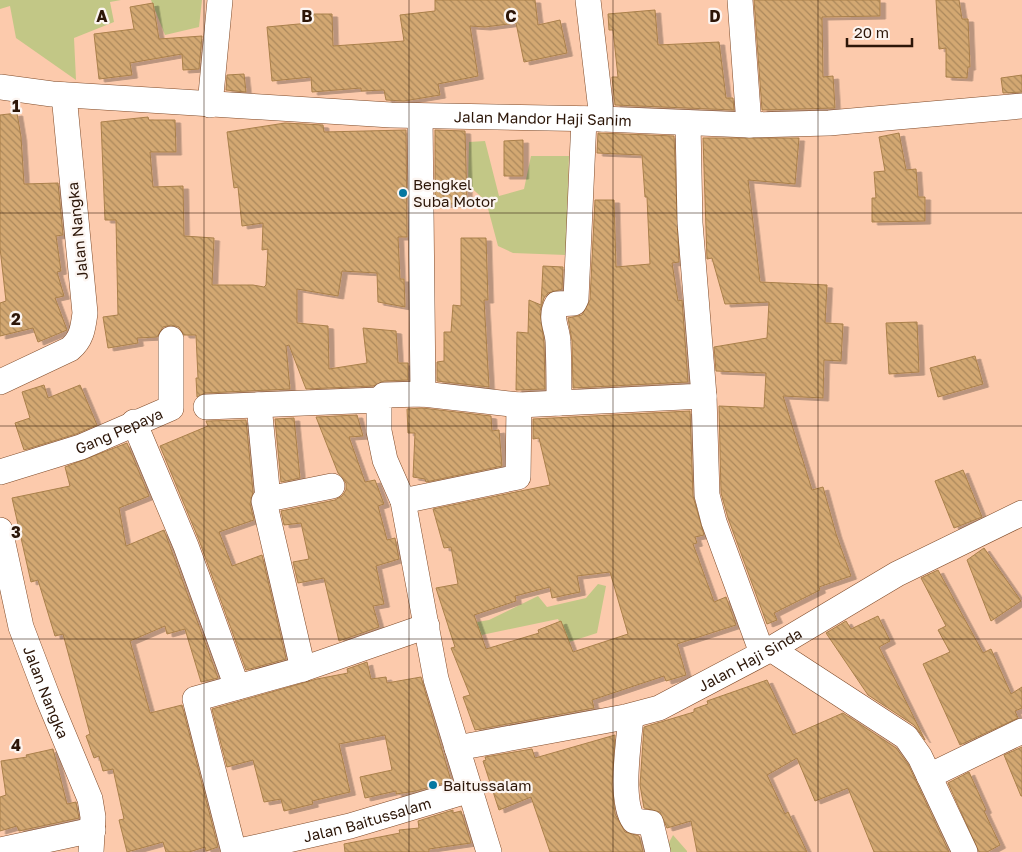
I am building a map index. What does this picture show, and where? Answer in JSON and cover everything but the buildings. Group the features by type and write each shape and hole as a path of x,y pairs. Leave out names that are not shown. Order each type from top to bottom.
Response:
{"street":[{"path":"210,105 220,0"},
{"path":"559,403 558,340 554,327 555,307 557,304 574,303 576,298 593,119 588,0"},
{"path":"740,0 749,125"},
{"path":"0,87 64,95"},
{"name":"Jalan Mandor Haji Sanim","path":"64,95 420,116 593,119 749,125 829,123 1022,106"},
{"name":"Jalan Nangka","path":"0,382 70,349 78,342 83,330 86,313 64,95"},
{"path":"420,116 423,394"},
{"path":"688,123 690,223 704,396 707,495 714,522 767,651 883,720 906,737 913,745 929,776 965,852"},
{"name":"Gang Pepaya","path":"0,472 81,447 134,422 170,408 170,339"},
{"path":"489,852 436,679 403,501 385,460 377,416 379,400 384,394 423,394 519,405 704,396"},
{"path":"206,407 379,400"},
{"path":"259,405 268,499"},
{"path":"403,501 518,476 519,405"},
{"path":"134,422 186,546 238,687"},
{"path":"303,669 264,501 332,486"},
{"name":"Jalan Haji Sinda","path":"457,748 631,716 659,708 767,651 897,574 1022,513"},
{"name":"Jalan Nangka","path":"0,530 11,629 48,698 86,786 90,799 92,841"},
{"path":"234,852 194,703 195,699 303,669 427,626"},
{"path":"631,716 625,790 628,806 634,820 651,823 658,852"},
{"path":"929,776 1022,731"},
{"name":"Jalan Baitussalam","path":"234,852 265,849 470,790"},
{"path":"0,850 92,841"}],"green space":[{"path":"0,0 121,0 110,2 114,22 74,38 76,80 16,38 10,6 0,9"},
{"path":"151,0 202,0 199,27 165,35"},
{"path":"485,141 499,196 524,189 531,156 569,156 566,255 513,253 498,246 486,201 468,185 469,142"},
{"path":"598,584 606,586 597,633 569,642 558,619 453,641 448,627 489,620 538,596 547,607 586,598"},
{"path":"673,835 687,851 687,852 664,852"}],"place":[{"name":"Bengkel Suba Motor","path":"403,193"},
{"name":"Baitussalam","path":"433,785"}]}
